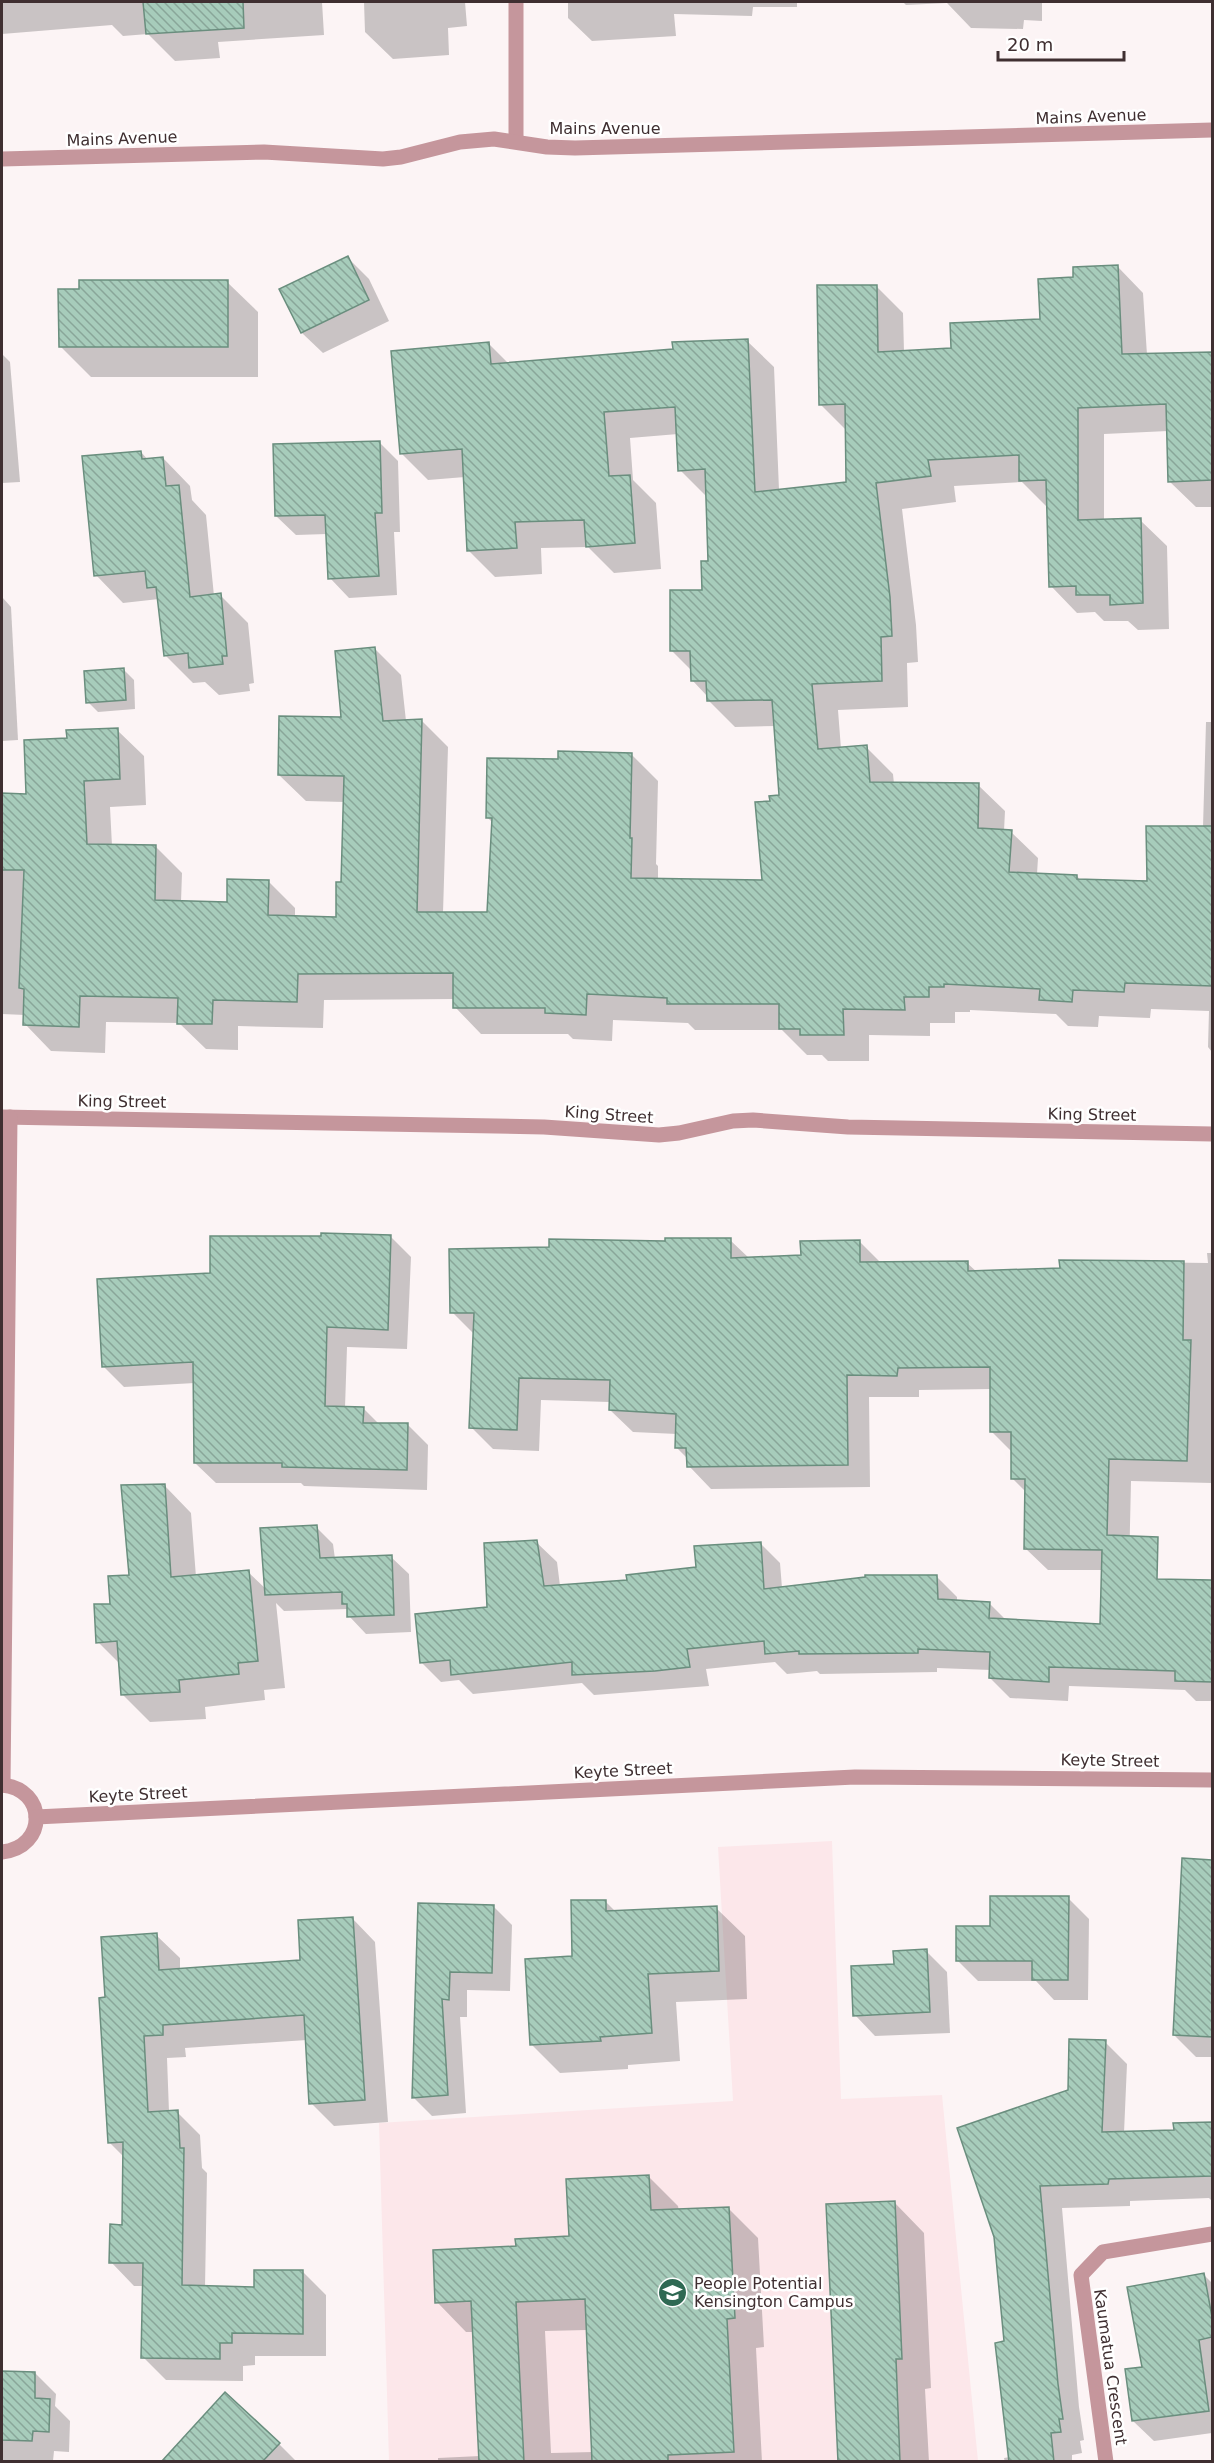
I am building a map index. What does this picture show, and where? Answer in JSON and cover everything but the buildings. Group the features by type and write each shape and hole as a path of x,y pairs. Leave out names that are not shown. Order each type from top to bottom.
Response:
{"street":[{"path":"516,2 516,141"},
{"name":"Mains Avenue","path":"2,159 264,152 383,159 401,157 460,142 494,139 547,147 575,148 1212,130"},
{"path":"2,1852 22,1846 35,1828 36,1817 33,1804 26,1794 15,1787 2,1785 6,1117"},
{"name":"King Street","path":"6,1117 544,1127 659,1135 733,1121 753,1120 848,1127 1212,1134"},
{"name":"Keyte Street","path":"36,1817 855,1778 1212,1780"},
{"name":"Kaumatua Crescent","path":"1106,2462 1081,2276 1104,2252 1212,2234"}],"shaded area":[{"name":"People Potential Kensington Campus","path":"832,1841 841,2099 942,2095 978,2461 389,2461 379,2123 733,2101 718,1847"}],"place":[{"name":"People Potential Kensington Campus","path":"673,2292"}]}
